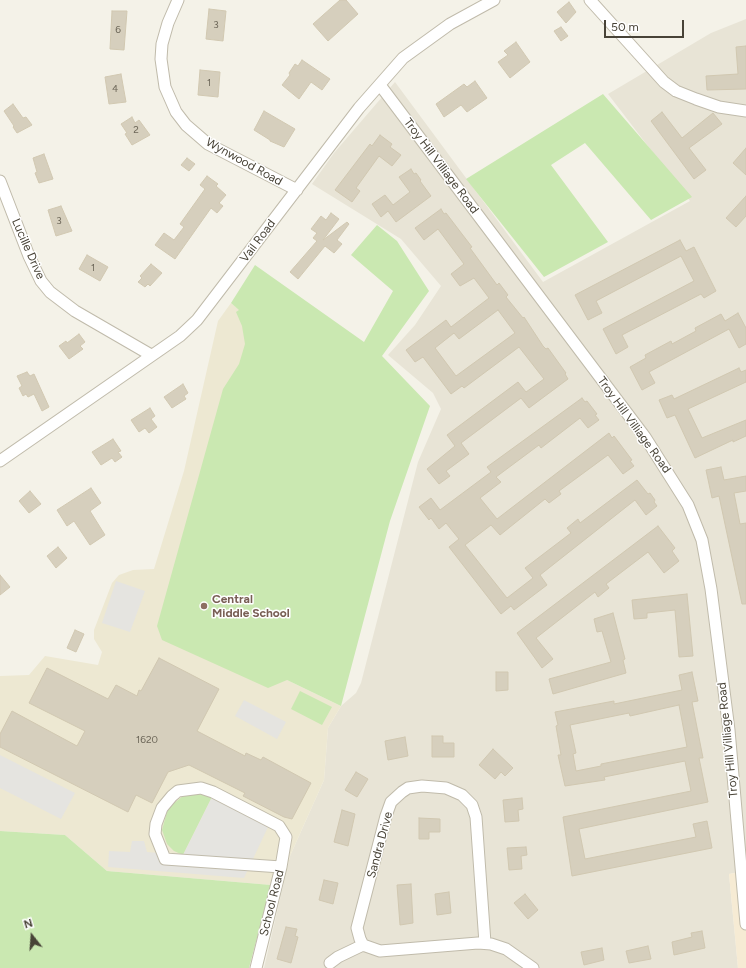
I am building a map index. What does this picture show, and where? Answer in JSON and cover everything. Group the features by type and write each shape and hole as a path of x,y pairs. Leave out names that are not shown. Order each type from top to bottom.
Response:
{"street":[{"name":"Wynwood Road","path":"178,0 168,23 162,44 161,59 165,88 176,112 186,125 208,144 296,190"},
{"name":"Vail Road","path":"0,461 180,336 197,320 359,108 403,58 450,24 494,0"},
{"path":"590,0 664,82 676,91 719,107 746,111"},
{"name":"Troy Hill Villiage Road","path":"380,85 645,437 688,506 702,540 712,589 730,730 746,924"},
{"name":"Lucille Drive","path":"0,181 29,256 41,280 50,292 75,311 151,356"},
{"name":"Sandra Drive","path":"364,945 360,939 357,928 391,802 396,796 408,788 422,786 446,788 454,791 467,798 472,805 476,817 485,943"},
{"name":"School Road","path":"256,968 281,866 286,837 279,826 213,792 201,788 178,792 172,796 162,808 156,824 155,834 165,859 281,866"},
{"path":"330,963 338,957 364,945 380,951 485,943 506,949 533,968"}],"shaded area":[{"path":"746,19 746,871 729,874 738,968 264,968 290,856 324,780 328,728 341,706 356,693 361,683 418,462 441,409 433,393 388,355 415,325 441,286 401,239 312,184 334,153 395,82 543,282 690,201 608,94 711,33"},
{"name":"Central Middle School","path":"231,303 257,323 287,680 341,706 328,728 324,780 290,856 284,883 271,885 107,871 65,835 0,831 0,676 29,675 45,656 98,665 102,652 94,639 94,630 112,583 119,575 133,570 154,569 184,471 218,321"},
{"path":"116,581 145,591 130,632 102,623"},
{"path":"244,700 286,722 277,739 235,716"},
{"path":"0,755 75,793 61,819 0,788"},
{"path":"212,797 268,827 244,878 108,867 109,851 130,852 132,841 144,841 147,852 183,855"},
{"path":"746,871 746,968 738,968 729,874"}],"green space":[{"path":"603,94 692,197 651,220 585,143 551,165 608,242 544,277 466,179"},
{"path":"377,225 397,241 429,291 382,356 430,406 390,521 341,706 287,680 268,688 162,640 157,626 223,389 239,364 245,344 242,326 236,312 239,310 231,303 255,265 364,342 393,291 351,255"},
{"path":"300,691 332,707 322,725 291,709"},
{"path":"203,794 212,797 183,855 174,851 167,844 162,830 168,808 183,796"},
{"path":"0,831 65,835 107,871 271,885 249,968 0,968"}],"building":[{"path":"340,0 346,0 358,14 328,41 313,24"},
{"path":"569,2 576,12 566,23 557,12"},
{"path":"209,9 226,11 223,41 206,39"},
{"path":"112,11 127,11 124,50 110,49"},
{"path":"561,27 568,36 561,41 554,31"},
{"path":"516,42 530,62 510,78 498,62 508,55 504,51"},
{"path":"746,46 746,89 707,90 706,76 738,74 736,47"},
{"path":"302,60 330,79 322,90 311,82 299,99 282,85 290,75 289,73 295,64 298,66"},
{"path":"200,70 220,72 218,97 198,95"},
{"path":"121,74 126,102 109,104 105,77"},
{"path":"475,81 487,98 467,112 461,105 444,117 436,104 464,84 467,87"},
{"path":"13,104 23,118 26,117 32,125 17,133 4,111"},
{"path":"264,111 295,129 284,147 270,141 254,130"},
{"path":"662,112 682,138 713,113 722,124 689,148 706,170 694,179 651,121"},
{"path":"132,117 135,123 139,120 150,135 132,145 121,124"},
{"path":"380,135 392,144 390,147 401,155 392,166 379,156 356,188 360,191 352,202 335,190 370,144 372,146"},
{"path":"746,148 746,175 733,163"},
{"path":"44,154 53,179 39,183 35,173 37,172 33,158"},
{"path":"187,158 195,164 189,171 181,165"},
{"path":"411,169 414,174 416,173 431,196 396,222 388,211 381,217 372,204 385,195 393,205 410,192 399,177"},
{"path":"207,176 218,184 216,186 226,195 219,203 223,206 217,213 211,208 175,259 155,245 164,233 174,240 184,227 180,224 205,189 200,185"},
{"path":"746,196 746,216 736,227 726,218"},
{"path":"61,206 72,231 56,236 48,210"},
{"path":"441,209 444,214 446,213 472,247 470,248 497,285 499,283 508,295 506,297 523,318 524,317 543,346 546,349 548,348 566,373 565,374 568,379 529,408 521,398 461,443 469,454 446,471 450,476 439,484 427,469 455,446 447,435 518,382 526,392 544,379 519,347 464,388 462,386 451,394 423,357 415,362 406,350 446,320 451,327 489,298 474,278 460,286 451,274 464,264 438,229 424,240 415,228","holes":["498,310 515,333 456,376 435,348 454,333 459,339"]},
{"path":"331,213 339,219 323,240 347,222 349,224 337,240 342,244 334,253 325,246 298,279 290,272 317,241 313,238 317,233 311,229 321,216 326,220"},
{"path":"680,240 686,251 694,247 716,291 704,298 701,294 622,335 628,347 616,354 603,329 694,281 681,256 596,301 602,313 588,320 575,295"},
{"path":"87,255 108,267 100,281 79,269"},
{"path":"151,264 162,273 150,286 148,284 145,287 138,282 142,278 140,276"},
{"path":"738,313 746,328 746,344 739,348 729,329 649,372 655,383 642,390 630,367 646,358 645,355 671,341 672,344 696,331 695,328 721,314 725,321"},
{"path":"79,334 85,342 80,346 83,349 69,359 59,346 66,341 67,343"},
{"path":"739,368 741,372 746,370 746,382 688,409 702,438 746,420 746,436 733,442 733,440 695,458 675,415 667,418 659,400 672,395 674,399"},
{"path":"27,372 30,376 34,374 49,407 42,411 34,394 28,397 26,394 23,396 19,388 22,386 17,376"},
{"path":"183,384 188,393 184,396 186,399 172,408 164,397"},
{"path":"582,398 585,402 587,401 597,414 595,415 599,420 588,428 580,418 541,448 539,445 496,477 501,482 480,498 497,519 609,433 612,438 614,436 632,460 630,461 634,466 623,474 608,455 559,491 561,494 549,503 545,499 500,535 491,525 465,545 507,598 533,578 525,568 571,533 567,528 578,519 580,523 637,480 648,494 650,493 657,506 646,515 635,500 540,575 547,585 514,610 511,606 501,614 449,547 459,539 446,523 439,529 431,518 429,520 419,507 431,498 440,510 491,472 487,467"},
{"path":"150,408 155,416 151,419 157,427 149,433 145,428 139,432 131,420"},
{"path":"113,439 121,451 118,452 122,457 115,462 112,458 101,465 92,452"},
{"path":"721,467 724,480 746,476 746,491 734,493 740,524 746,523 746,604 742,604 719,496 712,498 706,470"},
{"path":"91,488 101,503 90,511 105,535 90,545 74,521 67,526 57,510"},
{"path":"30,491 41,504 29,513 19,501"},
{"path":"658,526 675,548 672,551 679,561 664,573 648,552 606,584 609,588 598,597 595,592 536,638 553,659 542,668 517,633"},
{"path":"58,547 67,558 56,568 47,556"},
{"path":"0,575 10,587 0,595"},
{"path":"687,594 693,656 679,657 675,610 647,613 647,618 634,619 632,600"},
{"path":"613,613 625,659 623,660 626,673 553,694 549,679 611,662 602,631 597,632 594,619"},
{"path":"75,630 84,634 76,652 67,648"},
{"path":"159,658 219,689 197,731 245,756 246,753 261,760 263,757 311,783 292,819 284,817 243,796 245,793 189,765 168,772 152,803 136,795 128,812 0,747 0,734 12,711 77,746 85,731 29,703 47,668 108,699 116,685 137,696 139,690 141,691"},
{"path":"496,672 508,672 508,690 496,691"},
{"path":"692,672 698,701 692,702 703,758 699,758 708,802 579,829 585,859 696,837 693,824 707,821 712,848 572,876 563,817 691,791 685,761 604,777 605,780 565,786 558,755 561,755 555,712 614,701 614,704 682,690 679,675","holes":["679,705 687,747 601,764 601,766 576,771 573,754 576,753 570,725 629,713 630,716"]},
{"path":"432,736 443,736 443,743 454,743 454,757 432,757"},
{"path":"405,737 408,756 388,760 385,741"},
{"path":"493,749 513,768 505,776 501,772 495,779 479,765"},
{"path":"356,772 368,779 357,797 345,790"},
{"path":"522,798 523,809 518,810 519,821 505,822 503,800"},
{"path":"342,810 355,814 348,846 334,842"},
{"path":"419,818 440,819 440,832 429,832 429,839 419,839"},
{"path":"526,847 527,855 521,856 522,869 509,870 507,848"},
{"path":"324,880 338,883 333,904 319,900"},
{"path":"411,884 413,923 400,925 397,885"},
{"path":"449,892 451,913 437,915 435,894"},
{"path":"525,894 538,910 528,919 514,903"},
{"path":"286,927 297,929 295,936 298,937 291,963 277,959"},
{"path":"702,931 705,948 674,955 672,942 692,937 691,933"},
{"path":"648,946 651,959 629,963 626,951"},
{"path":"602,948 604,960 584,965 581,952"}],"place":[{"name":"Central Middle School","path":"204,606"}]}
